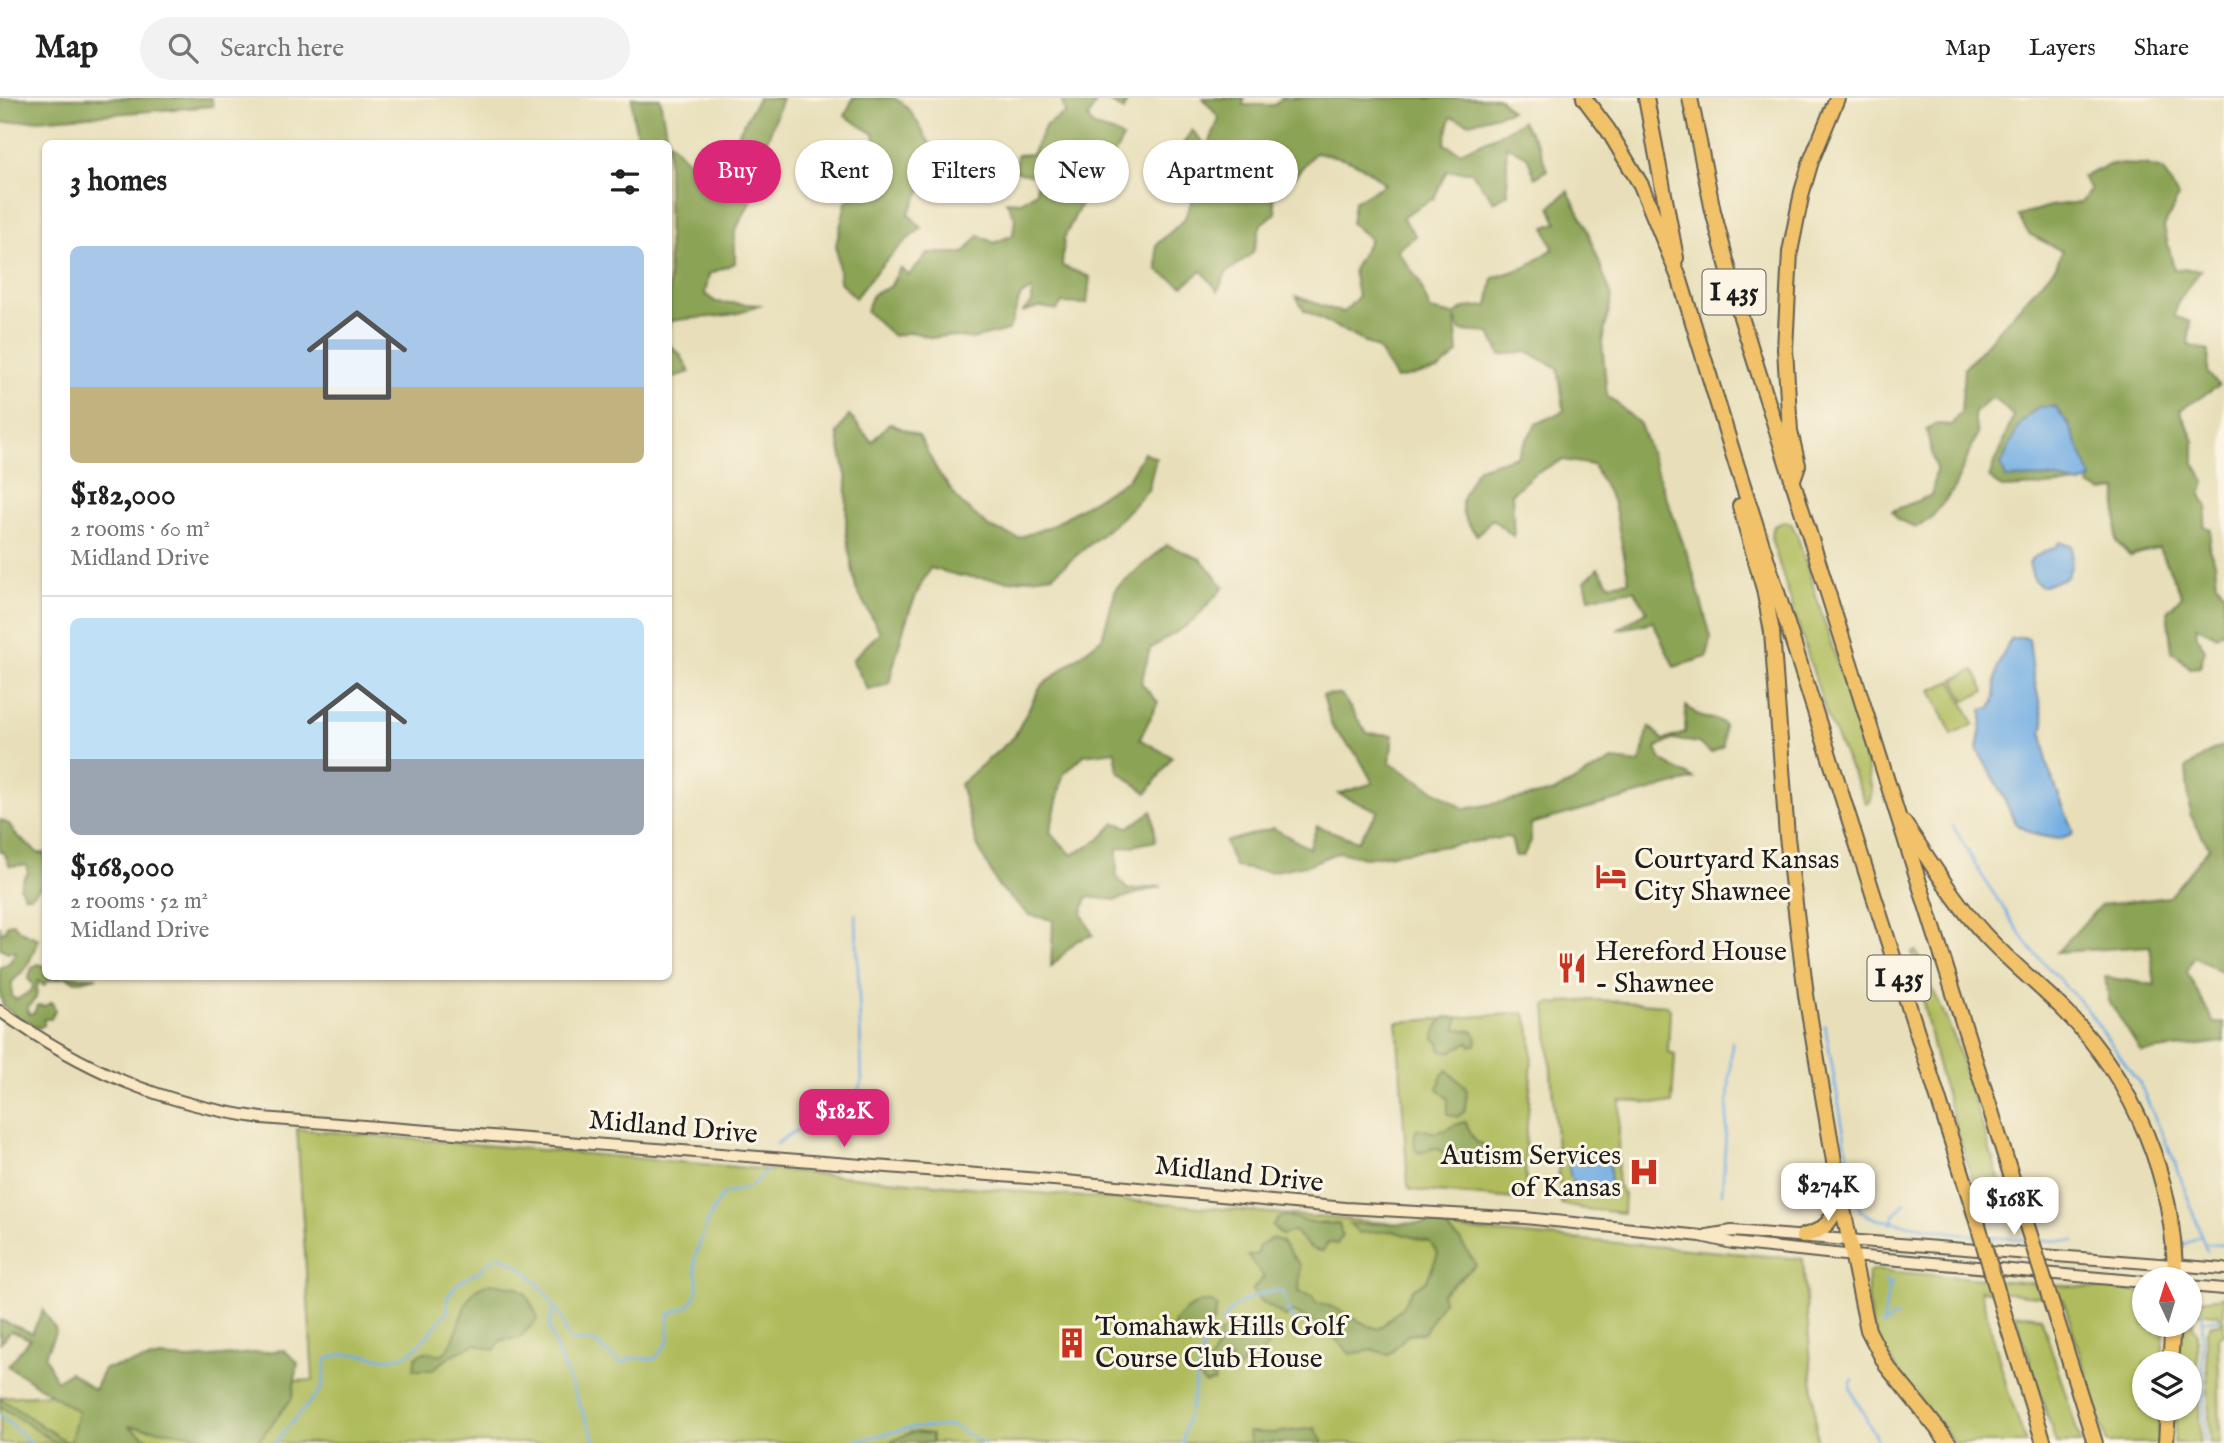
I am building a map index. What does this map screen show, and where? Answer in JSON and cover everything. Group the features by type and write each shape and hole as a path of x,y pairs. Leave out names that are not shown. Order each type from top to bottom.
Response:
{"highway":[{"path":"1584,98 1641,185 1680,279"},
{"name":"I 435","path":"1646,98 1680,279 1974,1211 2044,1443"},
{"name":"I 435","path":"1690,98 1713,211 1734,294 2095,1443"},
{"path":"1792,482 1797,465 1790,430 1785,349 1790,252 1808,171 1821,132 1837,98"},
{"path":"1735,460 1735,486 1764,589 1772,632 1787,837 1815,1054 1838,1185 1868,1330 1886,1364 1949,1443"},
{"path":"1895,811 1969,917 1999,951 2065,1011 2096,1046 2120,1081 2158,1166 2170,1214 2175,1267"},
{"path":"1803,1237 1822,1229 1832,1219 1838,1185"},
{"path":"2166,1443 2167,1421"}],"main road":[{"name":"Midland Drive","path":"0,1011 54,1048 133,1086 200,1107 262,1118 1066,1181 1345,1208 1525,1218 1701,1236 1732,1244 2132,1281"},
{"name":"Midland Drive","path":"1701,1236 1732,1231 2132,1268"},
{"name":"Midland Drive","path":"2202,1270 2224,1269"},
{"path":"2202,1287 2224,1289"}],"green space":[{"path":"0,98 211,98 213,106 0,123"},
{"path":"632,98 660,98 668,140 638,140"},
{"path":"758,98 782,98 768,140 737,140"},
{"path":"853,98 893,98 912,114 928,140 907,140 907,203 914,203 908,214 922,228 886,261 855,298 840,282 836,245 846,203 893,203 893,140 875,140 874,134 845,116"},
{"path":"1061,98 1121,98 1126,103 1124,111 1108,101 1097,100 1088,118 1094,127 1123,138 1039,140 1046,125 1065,113"},
{"path":"1203,98 1244,98 1243,105 1275,105 1282,98 1500,98 1511,111 1470,123 1451,117 1444,144 1460,152 1522,121 1539,146 1547,170 1535,178 1527,156 1506,145 1508,194 1494,202 1471,172 1447,171 1434,198 1402,217 1416,236 1397,250 1419,281 1430,310 1454,315 1464,308 1488,306 1493,278 1526,267 1553,249 1545,227 1557,223 1550,207 1568,191 1585,224 1612,297 1602,342 1607,395 1640,424 1691,565 1711,637 1707,657 1674,667 1653,622 1617,630 1647,611 1634,590 1589,598 1585,581 1598,568 1609,584 1629,581 1614,504 1593,465 1563,460 1535,473 1512,493 1514,537 1492,519 1477,535 1464,517 1464,494 1478,468 1517,456 1536,424 1564,411 1558,368 1528,352 1500,355 1490,333 1461,331 1455,318 1458,353 1438,370 1396,379 1378,349 1304,310 1296,296 1343,313 1358,297 1353,270 1370,239 1351,223 1354,202 1385,184 1360,166 1336,156 1315,153 1298,172 1298,140 1211,140 1219,118"},
{"path":"1192,130 1201,140 1186,140"},
{"path":"672,144 693,165 693,203 750,203 735,231 735,263 709,274 705,294 716,302 760,305 726,316 672,321"},
{"path":"1034,150 1034,175 1020,173 1020,155 1032,154"},
{"path":"2111,164 2144,165 2163,170 2178,197 2164,227 2174,269 2201,270 2179,300 2174,316 2191,322 2188,345 2209,351 2208,373 2219,386 2180,410 2194,441 2194,463 2205,482 2201,495 2208,507 2204,526 2211,530 2209,549 2215,562 2217,583 2224,593 2224,631 2216,636 2196,626 2197,636 2205,650 2200,667 2190,668 2172,651 2167,612 2182,596 2159,548 2130,556 2116,541 2117,490 2102,492 2088,485 2091,478 2069,425 2006,478 2049,477 2081,484 2002,488 1989,478 2013,416 1996,399 1989,399 1974,414 1977,435 1953,491 1930,519 1916,527 1898,520 1892,511 1932,495 1936,469 1926,429 1937,424 1951,425 1961,412 1964,369 2056,266 2062,251 2029,234 2018,216 2050,206 2081,202 2091,189 2082,177"},
{"path":"1034,193 1034,203 1082,203 1064,238 1062,266 1090,277 1087,304 1062,303 1057,310 1040,307 1022,312 1032,303 1032,290 1021,295 1009,330 973,339 947,336 932,338 912,332 893,336 866,311 873,294 890,287 900,268 909,275 928,253 964,253 979,235 994,243 1013,235 1015,217 1007,203 1021,202"},
{"path":"1191,203 1274,203 1276,213 1261,224 1253,253 1226,273 1218,291 1202,271 1183,286 1158,271 1156,245 1184,220"},
{"path":"672,347 680,354 690,372 672,378"},
{"path":"849,415 872,442 889,423 919,436 938,472 960,502 989,527 1018,538 1051,526 1128,479 1144,452 1156,458 1148,490 1121,518 1053,575 1009,581 961,576 930,568 910,610 889,684 868,690 852,660 880,632 856,589 846,532 847,480 837,433"},
{"path":"1785,521 1791,523 1797,535 1862,742 1872,791 1869,802 1866,803 1827,716 1771,538 1774,526"},
{"path":"1167,545 1201,559 1224,587 1192,622 1150,649 1141,683 1158,702 1140,739 1172,757 1147,793 1118,771 1115,751 1084,755 1063,775 1050,832 1072,855 1100,839 1115,823 1129,827 1152,811 1156,841 1117,849 1117,877 1128,890 1162,886 1116,900 1087,897 1082,914 1093,935 1076,941 1051,967 1053,920 1029,915 998,886 977,845 960,784 1014,737 1040,687 1102,638 1116,588"},
{"path":"1974,670 1985,691 1965,701 1954,679"},
{"path":"1952,681 1974,724 1952,735 1931,690"},
{"path":"1341,694 1367,733 1393,735 1390,763 1465,809 1554,792 1612,760 1640,763 1649,726 1663,740 1685,733 1686,706 1700,716 1716,719 1724,725 1723,746 1711,753 1698,743 1673,739 1656,748 1661,760 1694,779 1531,824 1531,841 1523,856 1515,856 1511,838 1506,837 1366,858 1339,852 1310,864 1270,872 1235,867 1225,842 1273,828 1309,848 1317,826 1358,841 1378,811 1338,794 1373,783 1358,756 1332,727 1323,695"},
{"path":"2224,746 2224,944 2219,946 2224,955 2224,973 2194,957 2187,972 2214,1023 2224,1023 2224,1042 2141,1052 2109,1001 2105,977 2155,985 2150,946 2057,952 2101,905 2169,897 2209,848 2190,814 2186,768 2216,748"},
{"path":"0,820 9,824 16,835 38,853 42,853 42,886 31,896 24,895 20,887 28,873 26,865 10,866 4,853 0,852"},
{"path":"13,923 20,931 39,939 27,967 12,982 12,996 16,1000 32,990 33,984 28,979 32,968 38,964 42,965 42,980 52,980 47,981 44,986 38,981 36,998 27,1008 29,1014 34,1013 37,1005 45,1006 52,1002 55,1010 51,1019 44,1019 44,1025 39,1028 31,1022 19,1019 3,1006 0,967 9,963 16,952 0,948 0,931 4,932 8,924"},
{"path":"1916,951 1954,1037 2009,1210 1981,1208 1936,1061 1912,952"},
{"path":"1598,1000 1667,1005 1670,1009 1668,1052 1675,1054 1672,1104 1620,1101 1617,1185 1624,1195 1623,1213 1561,1204 1546,1006 1551,1003 1559,1005 1563,1002"},
{"path":"1524,1013 1529,1025 1532,1059 1525,1150 1527,1200 1411,1190 1408,1186 1397,1022"},
{"path":"1445,1017 1458,1017 1456,1029 1473,1031 1477,1039 1476,1045 1471,1046 1468,1042 1448,1053 1441,1051 1434,1036"},
{"path":"1447,1070 1466,1089 1464,1112 1457,1117 1448,1114 1448,1099 1438,1088 1442,1075"},
{"path":"1465,1122 1476,1142 1490,1147 1490,1151 1480,1152 1459,1163 1449,1161 1435,1148 1419,1153 1415,1149 1417,1130 1437,1132"},
{"path":"297,1129 1803,1259 1817,1443 0,1443 0,1397 313,1380"},
{"path":"1285,1216 1316,1223 1339,1224 1342,1236 1337,1244 1328,1242 1323,1251 1314,1250 1294,1231 1282,1235 1272,1226"},
{"path":"1440,1223 1460,1240 1476,1265 1441,1294 1443,1301 1424,1333 1408,1334 1389,1355 1374,1350 1350,1354 1323,1326 1292,1312 1285,1318 1258,1298 1252,1290 1264,1277 1248,1256 1258,1254 1258,1247 1273,1238 1281,1241 1300,1265 1299,1292 1312,1296 1316,1303 1332,1307 1379,1329 1402,1307 1413,1289 1427,1280 1438,1254 1430,1242 1392,1231 1359,1233 1350,1224"},
{"path":"1872,1270 2132,1291 2132,1337 2163,1337 2163,1351 2132,1351 2132,1421 2159,1421 2158,1443 2107,1443 2063,1299 1980,1290 2008,1391 2026,1443 1955,1443 1900,1375 1882,1346 1869,1311 1868,1273"},
{"path":"491,1283 516,1287 526,1294 537,1320 519,1338 502,1340 494,1350 475,1344 452,1355 432,1370 413,1370 416,1357 424,1352 441,1354 448,1349 471,1295 479,1287"},
{"path":"2224,1296 2224,1334 2218,1337 2220,1443 2210,1443 2206,1333 2211,1324 2221,1323 2220,1315 2202,1312 2202,1300"},
{"path":"1202,1302 1212,1302 1217,1307 1213,1322 1184,1338 1173,1328 1177,1318"},
{"path":"43,1310 56,1330 45,1356 56,1381 70,1372 94,1390 104,1369 161,1357 190,1359 284,1350 298,1363 292,1398 257,1443 217,1443 191,1434 128,1426 155,1443 70,1443 78,1412 8,1366 30,1339 11,1331 0,1343 0,1320 32,1333"},
{"path":"2015,1314 2041,1317 2081,1443 2056,1443"},
{"path":"1270,1324 1274,1337 1260,1356 1246,1354 1246,1360 1239,1369 1231,1365 1231,1359 1223,1364 1221,1369 1212,1371 1215,1382 1205,1384 1200,1379 1200,1373 1216,1349 1219,1333 1236,1325 1253,1325 1255,1329"},
{"path":"2180,1337 2197,1337 2197,1351 2179,1351"},
{"path":"0,1398 68,1443 56,1443 0,1406"},
{"path":"2175,1421 2199,1421 2200,1443 2174,1443"},
{"path":"1315,1428 1323,1443 1251,1443 1248,1432 1272,1433"},
{"path":"912,1432 932,1434 932,1443 888,1443"}],"water":[{"path":"2038,407 2055,407 2069,425 2092,478 2081,484 2049,477 2006,478 2001,465 2019,425"},
{"path":"2059,542 2072,546 2071,567 2067,577 2040,586 2033,578 2029,564 2032,558 2057,546"},
{"path":"2011,639 2029,639 2033,674 2044,723 2042,734 2046,763 2073,831 2072,834 2059,839 2033,834 2015,823 2000,789 1977,749 1982,710 1992,707 1994,703 2001,658"},
{"path":"1576,1153 1595,1153 1609,1161 1610,1187 1603,1194 1587,1193 1576,1187 1570,1176 1568,1161"}],"waterway":[{"path":"1953,826 2030,948 2086,1008 2140,1084 2177,1167 2207,1252"},
{"path":"777,1144 789,1135 825,1122 845,1110 854,1099 862,1081 856,914"},
{"path":"1825,1025 1854,1191 1861,1212 1876,1219 1975,1236"},
{"path":"1722,1193 1732,1042"},
{"path":"555,1308 571,1342 598,1343 621,1364 631,1358 655,1359 669,1341 668,1316 686,1308 696,1294 695,1256 709,1218 722,1195 751,1186 768,1168"},
{"path":"1891,1224 1894,1214 1905,1203"},
{"path":"2179,1247 2201,1236"},
{"path":"1986,1237 2024,1239"},
{"path":"2038,1240 2074,1241"},
{"path":"2206,1244 2224,1245"},
{"path":"274,1443 322,1388 326,1360 348,1354 380,1358 401,1357 411,1352 448,1310 447,1297 458,1283 499,1256 531,1276 554,1306 549,1326 557,1352 596,1443"},
{"path":"1883,1326 1888,1290 1885,1279"},
{"path":"1889,1290 1893,1280"},
{"path":"1220,1324 1235,1306 1261,1294 1279,1290 1284,1294 1286,1302"},
{"path":"1287,1308 1291,1317 1329,1336"},
{"path":"2203,1312 2205,1443"},
{"path":"1885,1324 1897,1316"},
{"path":"2203,1321 2220,1318"},
{"path":"1190,1411 1203,1348 1215,1330"},
{"path":"1853,1379 1851,1390 1879,1443"},
{"path":"0,1415 31,1443"},
{"path":"1182,1443 1188,1415"},
{"path":"846,1443 910,1428 953,1426 983,1443"}],"place":[{"name":"Courtyard Kansas City Shawnee","path":"1611,876"},
{"name":"Hereford House - Shawnee","path":"1572,968"},
{"name":"Autism Services of Kansas","path":"1644,1172"},
{"name":"Tomahawk Hills Golf Course Club House","path":"1072,1343"}]}
